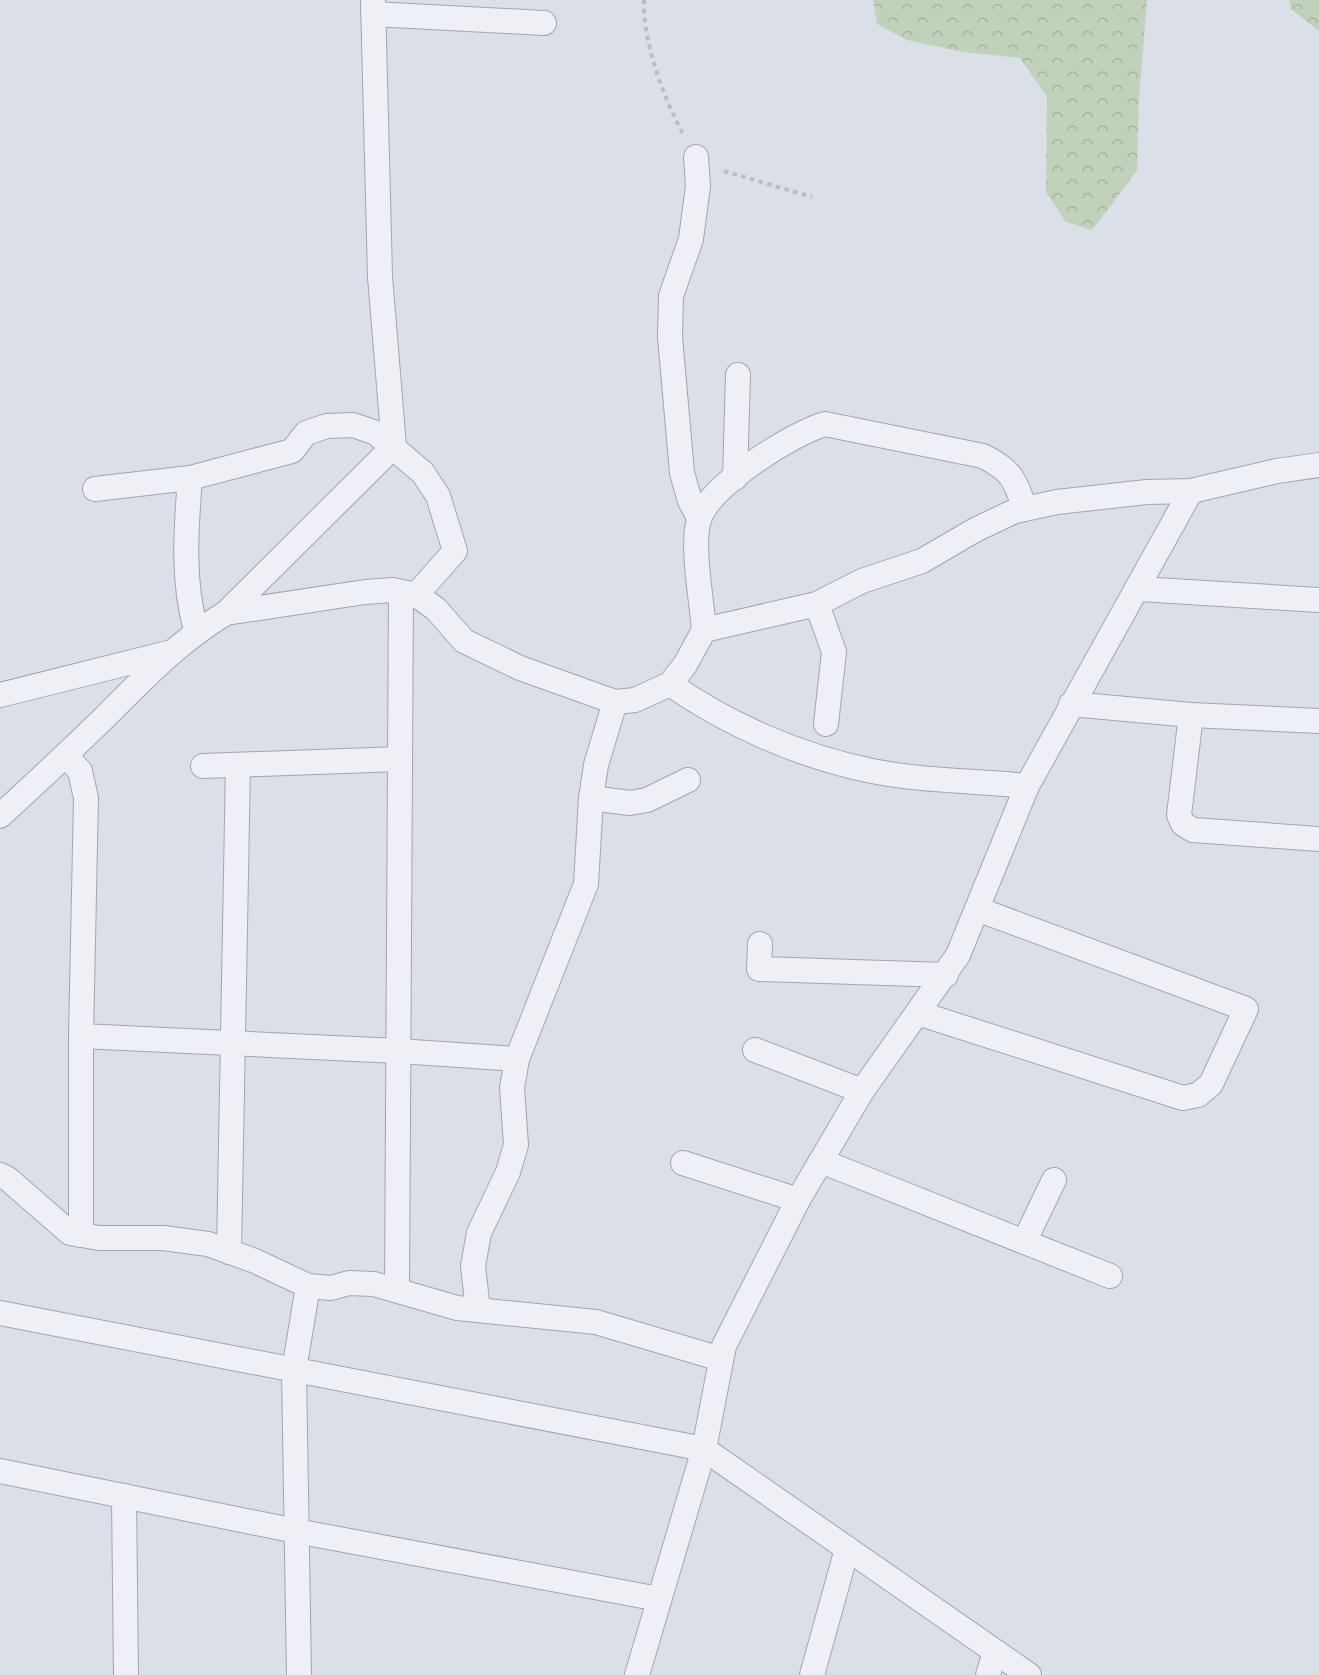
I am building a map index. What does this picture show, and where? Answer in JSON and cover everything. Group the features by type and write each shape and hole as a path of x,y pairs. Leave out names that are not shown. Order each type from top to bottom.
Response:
{"street":[{"path":"0,816 66,756 170,652 196,630 226,613 394,446 380,277 373,7 544,23"},
{"path":"696,157 698,186 691,239 671,296 670,337 682,472 690,501 699,518"},
{"path":"735,478 738,375"},
{"path":"226,613 365,592 409,593 436,609 464,641 520,668 615,702 635,700 670,684 685,665 704,630 697,540 699,518 711,501 746,467 806,429 825,424 983,456 1003,466 1016,481 1025,509"},
{"path":"95,489 189,478 292,451 306,433 327,426 353,425 376,433 394,446 423,473 438,496 455,551 409,593 400,759 397,1290"},
{"path":"704,630 817,604 862,582 922,561 975,530 1025,509 1147,492 1191,491 1277,471 1319,465"},
{"path":"189,478 186,532 189,606 196,630"},
{"path":"637,1675 704,1449 723,1346 798,1200 862,1091 946,975 977,909 1027,786 1071,704 1139,589 1191,491"},
{"path":"1139,589 1319,600"},
{"path":"817,604 834,652 826,724"},
{"path":"0,695 170,652"},
{"path":"670,684 697,703 766,737 824,758 873,771 1027,786"},
{"path":"478,1310 473,1266 479,1233 493,1199 508,1172 516,1145 512,1088 517,1059 586,884 591,798 596,765 615,702"},
{"path":"1071,704 1191,715 1319,721"},
{"path":"1191,715 1179,816 1183,824 1193,830 1319,839"},
{"path":"66,756 80,771 86,798 81,1036 81,1235"},
{"path":"203,765 400,759"},
{"path":"229,1252 238,765"},
{"path":"591,798 630,803 647,800 688,780"},
{"path":"918,1013 1183,1098 1198,1095 1211,1084 1246,1009 977,909"},
{"path":"760,944 759,969 946,975"},
{"path":"81,1036 517,1059"},
{"path":"755,1050 862,1091"},
{"path":"821,1161 1110,1276"},
{"path":"683,1162 798,1200"},
{"path":"0,1175 8,1179 70,1233 99,1238 163,1238 208,1244 309,1286 331,1288 357,1284 397,1290 457,1308 596,1322 721,1359"},
{"path":"1024,1242 1054,1180"},
{"path":"299,1675 294,1370 309,1286"},
{"path":"0,1313 704,1449 1029,1675"},
{"path":"0,1471 297,1531 659,1599"},
{"path":"124,1496 126,1675"},
{"path":"812,1675 847,1549"},
{"path":"988,1675 995,1652"}],"path":[{"path":"644,0 643,13 654,62 678,124 696,157 710,166 812,197"}],"green space":[{"path":"873,0 1147,0 1139,99 1137,171 1092,230 1066,222 1046,192 1047,97 1020,58 963,52 907,40 877,24"},
{"path":"1289,0 1319,0 1319,31 1291,9"}]}
